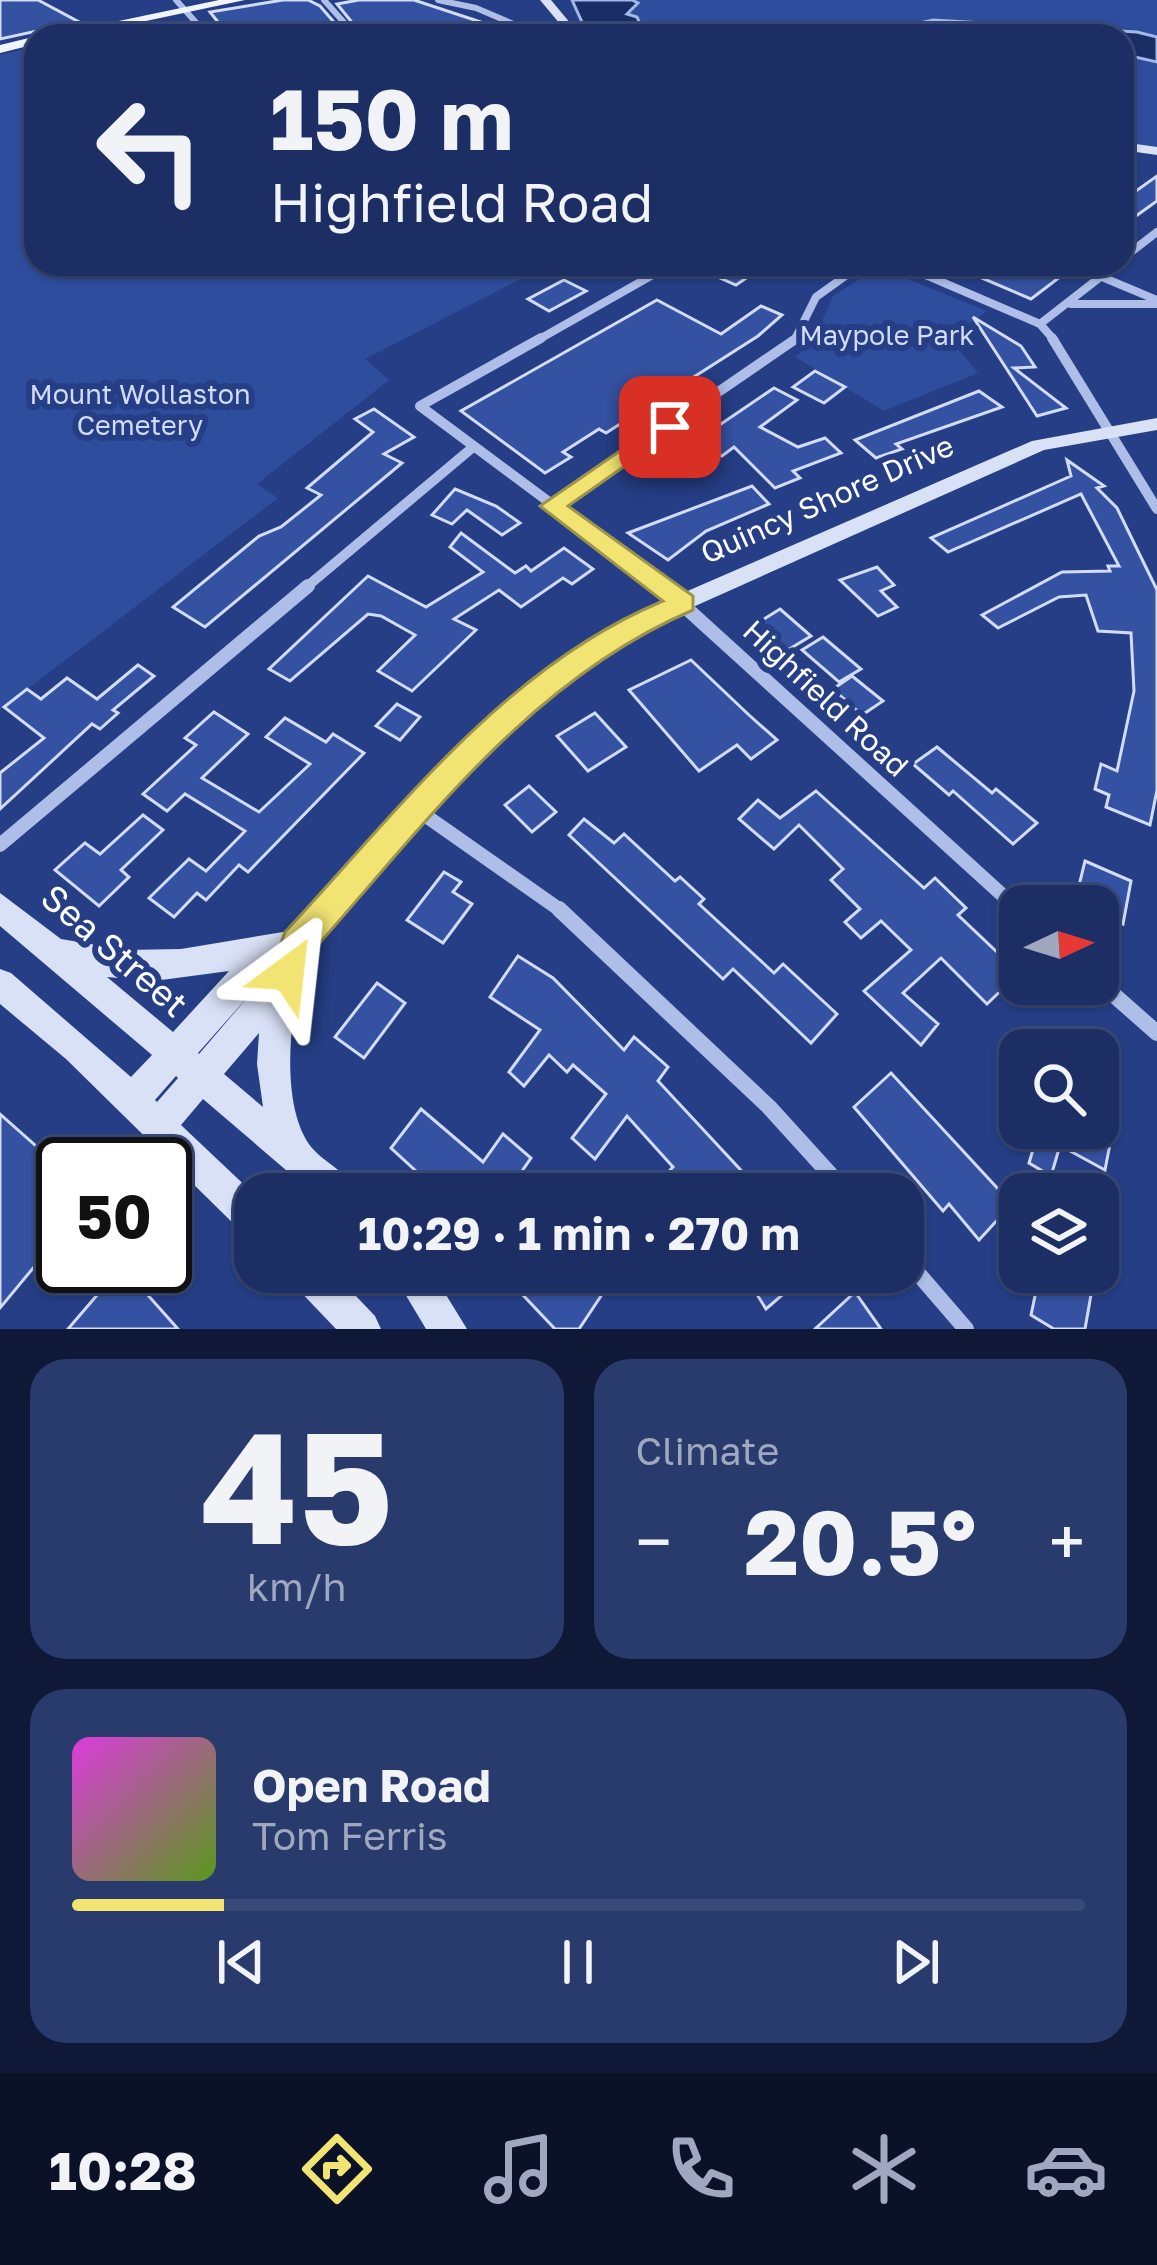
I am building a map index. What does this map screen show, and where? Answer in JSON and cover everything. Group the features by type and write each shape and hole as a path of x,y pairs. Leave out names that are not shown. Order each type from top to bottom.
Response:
{"main road":[{"path":"101,24 179,4 239,0"},
{"path":"545,0 566,24"},
{"name":"Quincy Shore Drive","path":"132,1101 187,1066 262,1005 297,944 418,810 501,720 576,662 638,622 1039,445 1157,424"},
{"name":"Sea Street","path":"0,907 319,1173"},
{"path":"56,950 111,967 160,970 297,944 279,1001 271,1064 274,1095 296,1150"},
{"path":"0,984 234,1199"},
{"name":"Quincy Shore Drive","path":"158,1126 187,1066"},
{"path":"327,1293 362,1329"},
{"path":"424,1293 448,1329"}],"street":[{"path":"324,0 345,24"},
{"path":"438,0 476,8 501,24"},
{"name":"Highfield Road","path":"651,276 420,406 684,603 999,892"},
{"path":"552,506 787,348 801,333 816,297 845,276"},
{"path":"928,276 1040,323 1063,350 1157,509"},
{"path":"1040,323 1102,278 1157,302"},
{"path":"1070,304 1157,302"},
{"path":"0,845 472,448"},
{"path":"418,810 574,919 769,1107 829,1173"},
{"path":"1119,1000 1157,1033"},
{"path":"924,1280 966,1329"}],"green space":[{"path":"632,0 1157,0 1157,37 1134,35 1134,24 933,20 916,24 638,24 629,16 637,3"},
{"name":"Mount Wollaston Cemetery","path":"24,50 24,276 527,276 365,359 389,380 257,484 278,498 0,710 0,55"},
{"path":"1134,57 1157,62 1157,154 1134,151"},
{"name":"Maypole Park","path":"864,276 900,276 987,311 949,338 978,373 884,411 795,357 813,341 833,296"}],"shaded area":[{"path":"572,0 638,3 627,14 637,17 640,24 582,22"},
{"path":"933,20 1001,24 916,24"},
{"path":"1134,32 1157,37 1157,62 1134,57"}],"building":[{"path":"0,0 38,0 79,22 24,24 24,34 0,39"},
{"path":"308,0 336,24 220,24 210,12"},
{"path":"414,0 487,24 353,24 337,4"},
{"path":"1157,176 1157,201 1134,217 1134,192"},
{"path":"715,276 749,276 736,285"},
{"path":"977,276 1061,276 1031,299"},
{"path":"564,280 586,291 549,311 528,299"},
{"path":"657,300 721,334 761,306 782,315 758,336 606,433 599,429 563,452 571,457 545,473 461,411"},
{"path":"973,317 1021,346 1035,367 1014,368 1066,408 1037,416"},
{"path":"815,371 845,387 824,403 793,387"},
{"path":"774,388 797,400 760,427 798,447 825,438 841,453 793,471 800,478 775,488 734,447 722,456 696,441"},
{"path":"979,391 1002,407 896,444 902,449 876,458 855,440"},
{"path":"374,409 414,437 384,454 402,463 205,627 173,607 259,536 281,527 321,495 307,488 373,432 355,419"},
{"path":"1067,460 1104,486 1097,488 1117,508 1157,590 1157,790 1150,825 1106,807 1109,795 1095,789 1101,764 1117,771 1134,691 1131,633 1098,631 1086,595 1059,597 998,628 982,615 1062,572 1110,571 1108,566 1119,566 1081,494 948,552 931,538 1071,476"},
{"path":"752,486 769,504 706,531 668,560 628,533"},
{"path":"455,489 496,506 520,523 502,535 467,510 452,524 432,515"},
{"path":"461,533 515,573 526,566 531,571 564,548 593,569 572,584 563,578 521,607 499,590 454,619 476,630 412,691 378,671 415,635 368,614 290,681 269,669 368,576 426,607 483,572 450,547"},
{"path":"877,567 894,585 881,591 897,607 878,616 840,580"},
{"path":"780,609 811,636 786,651 756,624"},
{"path":"823,637 861,669 839,682 802,650"},
{"path":"691,660 777,740 751,759 737,745 699,771 629,690"},
{"path":"138,665 154,676 113,710 118,713 100,729 92,724 0,809 0,773 44,738 4,707 27,689 41,699 67,678 97,699"},
{"path":"852,676 883,701 862,715 833,689"},
{"path":"397,704 420,717 400,740 376,726"},
{"path":"214,712 248,734 202,778 259,812 310,764 266,737 285,718 326,742 333,734 364,753 248,872 239,865 206,900 197,893 174,917 149,898 189,859 206,871 245,831 185,794 167,811 143,794 196,745 185,738"},
{"path":"595,713 626,747 588,771 557,736"},
{"path":"937,747 1037,823 1013,844 953,791 949,795 913,764"},
{"path":"529,786 556,812 532,832 505,805"},
{"path":"816,791 924,888 935,878 966,908 958,915 999,954 999,992 987,1004 941,958 903,993 938,1024 921,1045 864,991 911,950 881,921 861,938 845,922 860,909 831,880 843,869 799,825 774,849 739,819 758,800 780,818"},
{"path":"143,815 163,830 121,870 129,877 99,906 55,870 85,843 100,854"},
{"path":"584,819 614,843 624,834 675,881 680,877 704,899 699,904 774,973 783,964 837,1014 811,1043 733,969 723,979 569,835"},
{"path":"1085,861 1131,881 1123,924 1119,922 1119,885 1079,885"},
{"path":"444,872 461,882 453,892 472,904 443,943 407,920"},
{"path":"518,956 553,978 624,1050 634,1037 668,1067 658,1081 743,1173 667,1173 673,1167 627,1116 595,1159 572,1138 606,1094 573,1065 567,1072 549,1055 524,1086 509,1072 540,1030 490,997"},
{"path":"377,983 405,1003 364,1058 335,1037"},
{"path":"891,1073 999,1190 999,1218 979,1240 949,1204 943,1211 924,1189 924,1173 910,1173 854,1107"},
{"path":"421,1109 483,1162 503,1134 531,1158 521,1173 418,1173 391,1148"},
{"path":"0,1114 36,1146 36,1265 0,1308"},
{"path":"1033,1149 1059,1149 1052,1173 1029,1163"},
{"path":"1066,1149 1109,1149 1105,1170"},
{"path":"99,1293 146,1293 178,1329 68,1329"},
{"path":"756,1293 785,1293 766,1309"},
{"path":"856,1293 881,1329 815,1329"},
{"path":"1036,1293 1091,1293 1085,1329 1054,1329 1031,1315"},
{"path":"522,1294 601,1296 579,1329 555,1329"}],"route":[{"path":"288,973 297,944 501,720 638,622 684,603 552,506 670,427"}]}
